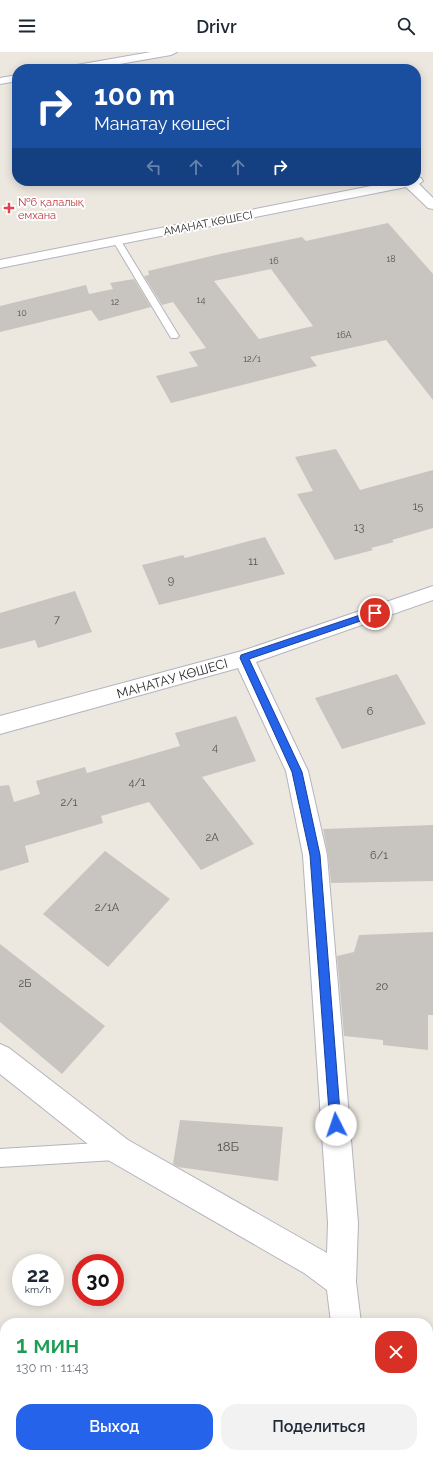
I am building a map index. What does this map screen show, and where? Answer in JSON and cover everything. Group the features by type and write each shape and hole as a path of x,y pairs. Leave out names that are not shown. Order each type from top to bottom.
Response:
{"street":[{"path":"100,64 171,52"},
{"path":"0,81 12,79"},
{"name":"АМАНАТ КӨШЕСІ","path":"0,264 392,186"},
{"path":"420,186 433,205"},
{"name":"МАНАТАУ КӨШЕСІ","path":"0,725 244,658 433,593"},
{"path":"244,658 297,772 315,855 343,1223 341,1282 345,1318"},
{"path":"0,1056 118,1150 315,1262 341,1282"}],"lane":[{"path":"117,241 174,336"},
{"path":"0,1158 118,1150"}],"building":[{"path":"388,223 433,274 433,400 386,340 310,357 317,366 171,403 156,376 198,366 189,352 206,348 173,302 162,305 144,276 149,275 148,271 302,237 306,241","holes":["271,269 313,326 259,339 214,281"]},
{"path":"134,279 151,307 99,321 91,310 0,332 0,306 86,285 89,294 113,289 110,283"},
{"path":"336,449 360,490 433,470 433,528 392,540 394,542 371,548 373,550 335,560 297,494 313,491 295,457"},
{"path":"265,537 285,574 159,605 142,565 183,555 185,558"},
{"path":"75,591 92,632 38,648 35,640 0,649 0,613"},
{"path":"397,674 426,724 342,749 315,698"},
{"path":"236,716 256,761 202,777 254,844 201,870 149,802 101,816 103,823 25,846 29,862 0,871 0,786 9,785 14,802 40,794 36,781 85,767 87,773 180,746 175,733"},
{"path":"433,825 433,881 331,883 323,829"},
{"path":"105,851 170,899 108,967 43,914"},
{"path":"433,932 433,1015 428,1015 428,1050 383,1045 383,1040 344,1036 337,956 354,952 359,935"},
{"path":"0,944 105,1026 62,1074 0,1022"},
{"path":"180,1120 283,1127 278,1181 178,1167 173,1164"}],"place":[{"name":"№6 қалалық емхана","path":"9,208"}],"route":[{"path":"336,1125 315,855 297,772 244,658 375,613"}]}
